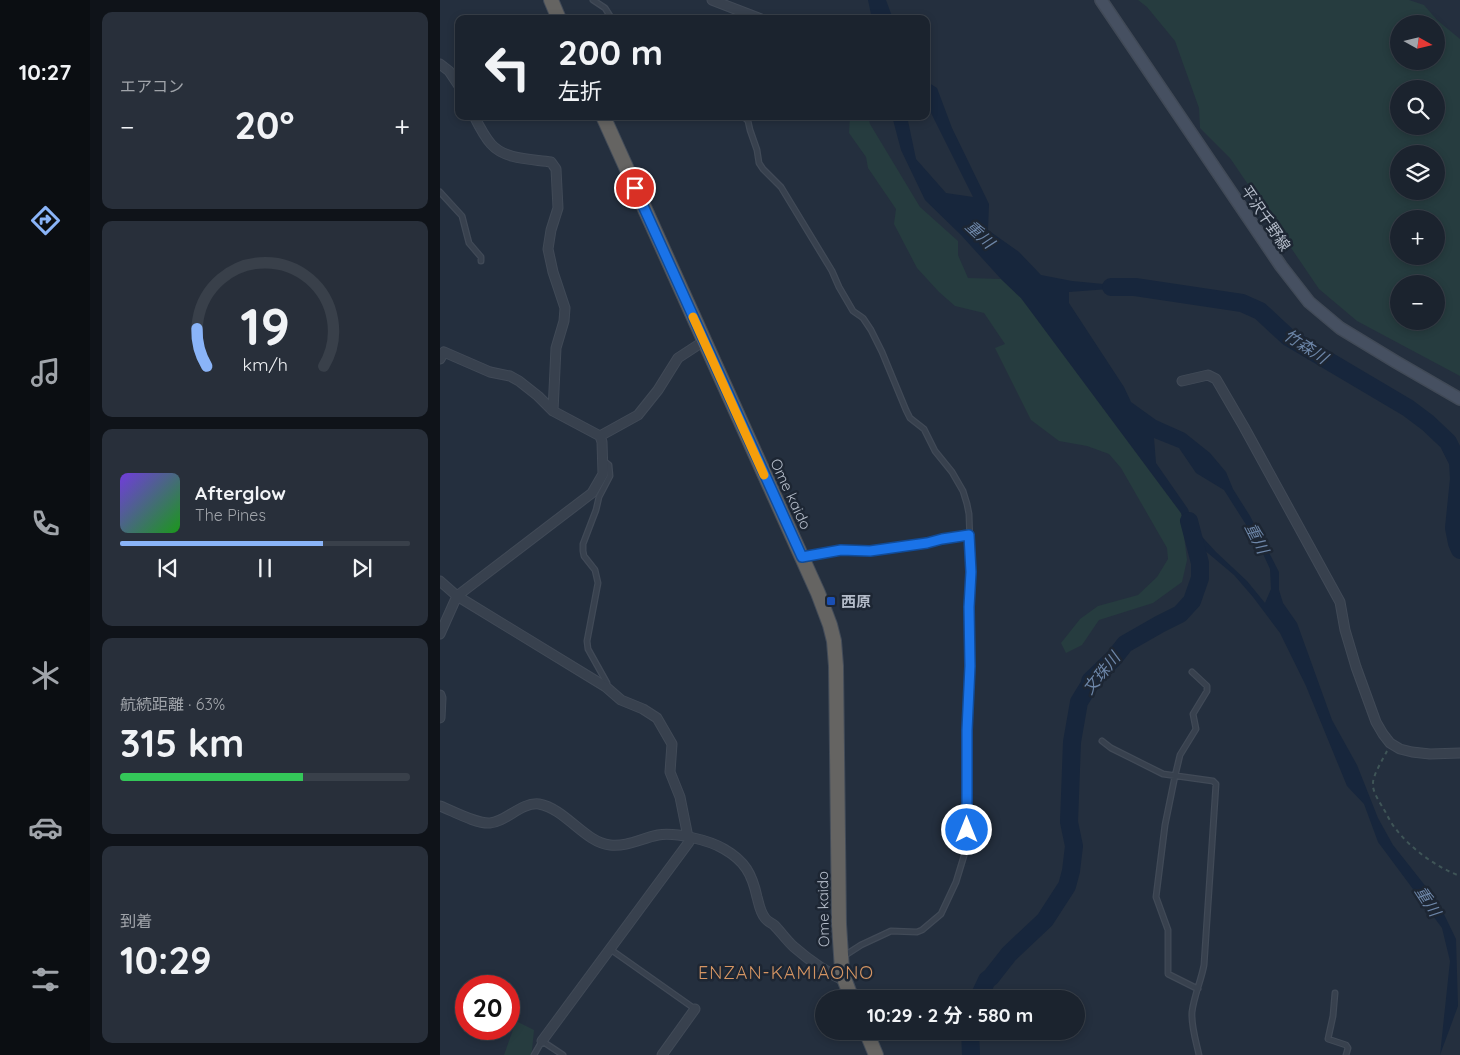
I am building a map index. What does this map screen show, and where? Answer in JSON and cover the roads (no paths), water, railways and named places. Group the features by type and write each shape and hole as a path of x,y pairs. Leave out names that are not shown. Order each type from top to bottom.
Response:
{"highway":[{"path":"554,1 558,15"},
{"name":"Ome kaido","path":"605,120 802,557 830,625 836,666 839,924 841,958 848,990"},
{"path":"870,1040 876,1055"}],"main road":[{"name":"平沢千野線","path":"1101,0 1280,266 1309,302 1340,328 1460,398"}],"street":[{"path":"712,0 751,15"},
{"path":"440,64 449,71 455,80"},
{"path":"476,120 492,145 503,152 516,157 551,162 556,169 558,208 551,230 548,249 553,272 565,308 564,321 556,348 553,411"},
{"path":"600,436 638,415 658,390 678,358 704,341"},
{"path":"440,360 444,352 490,372 510,376 525,386 553,411 600,436 603,460 603,474 592,493 457,596 440,634"},
{"path":"1182,381 1208,375 1216,379 1244,427 1340,602 1345,630 1356,667 1376,722 1390,743 1400,749 1412,752 1430,754 1460,753"},
{"path":"440,581 457,596 606,687 621,700 643,709 657,718 672,744 670,772 680,797 689,842 542,1041"},
{"path":"440,696 440,718"},
{"path":"440,806 482,823 492,823 525,806 537,804 553,809 599,842 610,845 622,845 660,835 688,837 724,848 744,864 753,880 760,908 765,918 794,947 814,963 845,981"},
{"path":"662,1055 695,1009"}],"lane":[{"path":"592,0 604,8 609,15"},
{"path":"747,120 757,150 759,163 781,187 854,311 863,318 871,330 910,418 924,429 935,451 952,472 963,490 968,504 971,572 969,607 970,666 967,730 968,815 967,846 964,857 951,896 941,914 922,930 917,932 891,931 860,945 841,958"},
{"path":"440,192 462,216 469,243 481,257 481,261"},
{"path":"603,460 609,465 610,476 599,497 583,544 583,551 584,556 595,570 598,583 587,641 588,649 607,683 606,687"},
{"path":"802,557 841,550 879,550 969,535"},
{"path":"1192,672 1207,686 1207,690 1193,714 1196,729 1180,755 1174,776 1165,825 1156,897 1168,930 1168,974 1198,989"},
{"path":"1102,741 1111,748 1163,774 1213,781 1216,784 1204,965 1192,1014 1193,1030 1199,1055"},
{"path":"610,949 695,1009"},
{"path":"1335,993 1328,1039 1346,1044 1348,1048 1346,1055"},
{"path":"534,1055 542,1041 563,1055"}],"water":[{"path":"868,0 886,0 892,15 871,15"},
{"name":"重川","path":"930,84 937,88 952,128 989,204 988,230 1019,252 1041,275 1072,281 1135,287 1069,292 1069,303 1124,387 1131,402 1156,420 1185,433 1210,453 1226,472 1233,489 1250,516 1279,572 1279,590 1283,603 1297,623 1332,720 1357,765 1378,818 1393,845 1438,902 1456,939 1458,1006 1440,1055 1450,961 1442,928 1378,842 1364,804 1347,786 1306,686 1280,633 1234,575 1190,538 1181,513 1021,298 925,200 901,150 893,120 908,120 916,159 946,193 973,197 930,111","holes":["1154,438 1179,448 1196,473 1224,490 1259,545 1270,569 1271,589 1265,603 1247,581 1194,528 1188,509 1156,463"]}],"waterway":[{"name":"竹森川","path":"1111,287 1135,287 1242,303 1260,311 1288,337 1408,408 1428,423 1448,442 1458,462 1459,479 1454,528 1460,550"},
{"name":"文珠川","path":"982,990 987,980 1009,954 1045,920 1067,886 1074,846 1069,822 1072,742 1079,702 1090,681 1114,658 1125,644 1180,614 1192,601 1200,578 1200,563 1189,521"},
{"name":"文珠川","path":"970,1040 971,1055"}],"place":[{"name":"西原","path":"831,601"}],"district":[{"name":"ENZAN-KAMIAONO","path":"786,972"}]}
